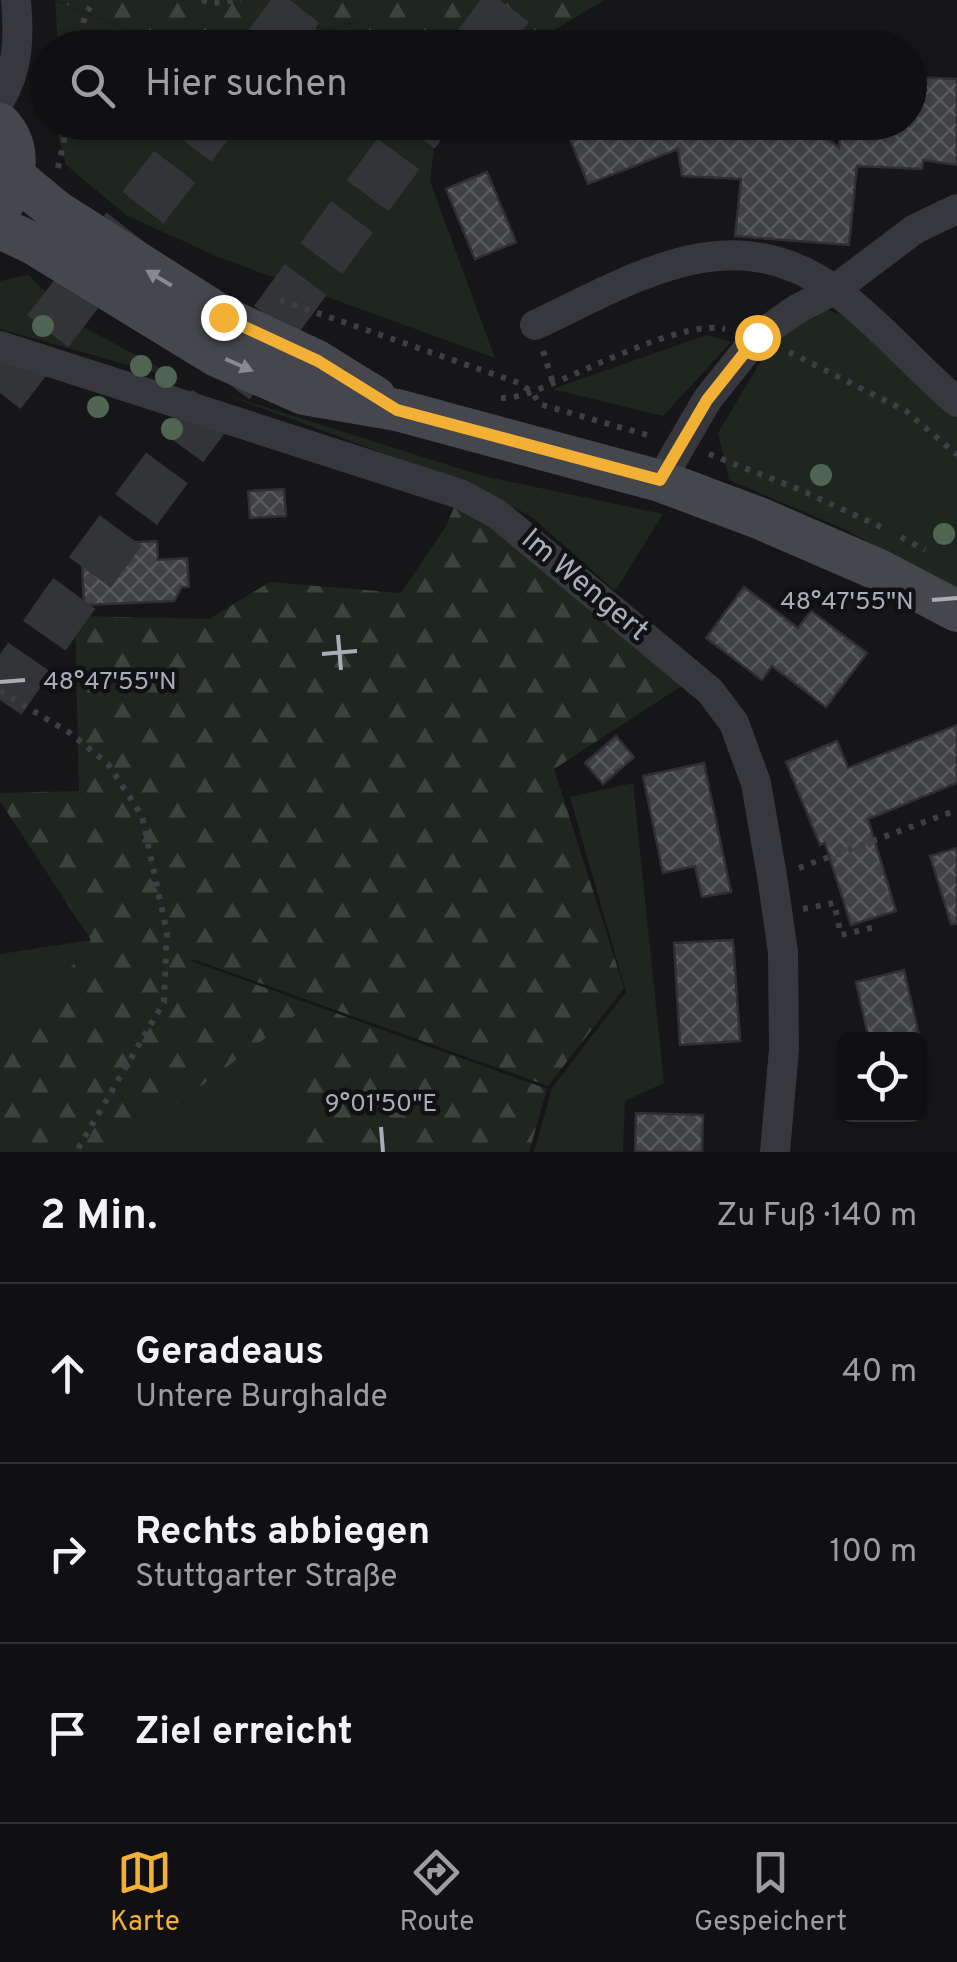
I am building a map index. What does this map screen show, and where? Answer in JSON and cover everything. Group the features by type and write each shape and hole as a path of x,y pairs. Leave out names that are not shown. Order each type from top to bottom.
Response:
{"main road":[{"path":"0,124 15,153 8,192 56,211 223,317 318,361 397,410"},
{"path":"0,228 34,244 217,356 304,394 669,462 844,556 957,611"}],"street":[{"path":"0,100 18,51 16,0"},
{"path":"669,462 707,400 757,337 797,309 834,290 915,229 957,208"},
{"path":"535,325 678,263 738,252 778,260 834,290 957,402"},
{"name":"Im Wengert","path":"0,346 460,494 497,514 710,691 734,723 756,783 778,915 783,952 784,1049 775,1152"}],"path":[{"path":"81,30 95,0"},
{"path":"202,0 240,0"},
{"path":"60,176 56,163 63,140"},
{"path":"274,298 519,383 533,392 539,404 669,462"},
{"path":"533,392 632,350 690,331 716,327 757,337 906,411 957,456"},
{"path":"0,691 70,733 108,764 142,816 167,934 164,1002 78,1149 92,1152"},
{"path":"823,862 957,810"},
{"path":"778,915 834,903 841,935 875,927"}],"green space":[{"path":"54,0 604,0 554,30 368,30 363,20 323,30 129,30"},
{"path":"55,1 129,30 57,30"},
{"path":"364,20 368,30 325,30"},
{"path":"59,140 435,140 430,181 495,358 218,257 126,215 66,165"},
{"path":"28,275 82,326 182,380 0,329 0,281"},
{"path":"827,310 854,318 957,411 957,591 844,529 729,480 718,433 759,364 792,322"},
{"path":"707,335 731,342 663,416 552,389"},
{"path":"221,393 483,476 663,514 615,591 532,517 475,487"},
{"path":"460,494 689,681 554,769 624,988 548,1086 191,961 547,1089 529,1152 304,1152 308,1006 113,1152 0,1152 0,1064 91,940 0,801 0,793 79,791 75,616 209,619 270,582 401,593 445,528"},
{"path":"633,783 664,1083 625,1101 623,1152 534,1152 552,1088 626,992 570,797"},
{"path":"91,940 0,1064 0,954"},
{"path":"309,1005 304,1152 113,1152"}],"building":[{"path":"927,78 957,79 957,165 923,160 922,169 857,166 849,245 735,236 741,179 682,176 678,149 588,184 570,140 829,140 839,148 840,140 927,140"},
{"path":"487,172 516,242 475,259 446,189"},
{"path":"284,489 286,516 250,518 248,491"},
{"path":"157,541 158,560 187,558 189,587 182,587 174,601 84,605 81,545"},
{"path":"744,587 798,628 811,611 867,653 826,707 772,666 762,680 706,638"},
{"path":"957,725 957,783 868,819 896,911 851,925 825,843 820,845 786,762 837,741 848,768"},
{"path":"616,736 634,757 603,784 585,763"},
{"path":"704,763 731,892 702,897 695,866 663,873 643,776"},
{"path":"957,848 957,924 951,924 930,856"},
{"path":"733,940 740,1041 680,1045 674,943"},
{"path":"904,970 918,1032 867,1032 856,982"},
{"path":"636,1113 703,1115 702,1152 635,1152"}],"tunnel":[{"path":"281,30 304,0"},
{"path":"490,30 513,0"},
{"path":"0,393 195,140"},
{"path":"0,700 409,140"}],"route":[{"path":"223,317 318,361 397,410 660,480 707,400 757,337"}]}
